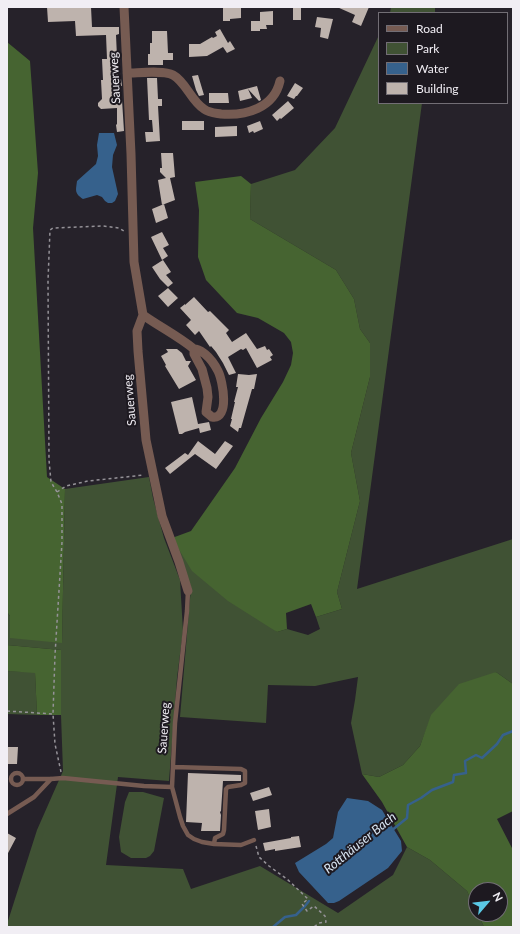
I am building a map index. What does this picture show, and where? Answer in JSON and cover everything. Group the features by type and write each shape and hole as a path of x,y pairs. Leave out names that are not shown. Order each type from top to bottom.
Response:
{"street":[{"name":"Sauerweg","path":"124,7 132,154 134,262 143,316 137,331 138,351 146,440 162,516 188,591"},
{"path":"127,73 166,73 174,75 204,110 212,113 227,114 242,114 255,110 264,105 271,99 278,88 280,81"},
{"path":"143,316 183,340 194,349 197,349 207,356 214,364 219,373 223,387 224,400 221,413 216,417 212,417 206,412 208,397 207,388 202,369 194,354 194,349"}],"lane":[{"name":"Sauerweg","path":"188,591 175,723 172,787 183,826 188,835 194,839 214,844 241,845 254,840"},
{"path":"174,767 241,769 245,771 245,783 241,786 228,787 226,789 224,830 223,834 215,838 214,844"},
{"path":"24,779 77,778 144,786 172,787"},
{"path":"7,814 34,797 51,779"}],"path":[{"path":"63,778 56,744 53,714 62,542 62,504 57,492 50,482 49,460 48,274 50,230 53,228 103,226 119,228 134,238"},
{"path":"57,492 66,486 88,482 140,475 153,476"},
{"path":"7,711 53,714"},
{"path":"254,840 259,858 287,879 308,899 302,904 307,911 314,906 325,916 326,922 319,923 314,927"}],"green space":[{"path":"391,7 435,7 435,12 390,12"},
{"path":"378,37 378,104 422,104 357,589 513,539 513,684 496,672 432,715 420,746 403,765 379,777 362,774 351,723 358,677 315,686 268,685 266,723 180,717 191,587 172,538 277,632 287,629 308,635 320,629 316,617 342,609 337,592 360,501 351,453 370,377 370,343 360,329 354,299 336,270 250,219 251,184 295,170 335,128"},
{"path":"7,42 30,61 38,173 33,228 47,477 65,489 62,643 10,638 10,616 7,612"},
{"path":"241,176 251,184 250,219 336,270 354,299 360,329 370,343 370,377 351,453 360,501 337,592 342,609 316,617 311,604 286,613 287,629 277,632 228,601 192,571 172,538 191,531 235,468 291,365 293,353 291,342 284,333 258,318 237,313 206,280 198,257 199,210 195,182"},
{"path":"149,477 164,538 180,580 183,631 177,678 169,781 118,777 106,865 183,869 191,889 260,866 338,913 393,875 407,847 430,860 467,891 468,922 482,922 484,927 7,927 37,830 63,771 61,650 7,645 7,612 10,616 62,642 65,489"},
{"path":"7,645 61,650 61,715 37,715 35,673 7,671"},
{"path":"7,671 35,672 37,715 7,714"},
{"path":"496,672 513,684 513,811 497,819 513,850 513,927 484,927 482,922 508,922 508,882 468,882 468,893 430,860 407,847 382,802 362,774 379,777 403,765 420,746 431,715 459,684"},
{"path":"129,792 143,792 164,798 154,851 146,858 131,858 121,852 119,837 125,802"}],"water":[{"path":"99,133 114,133 117,145 113,155 112,167 118,194 115,201 112,203 108,203 102,197 97,195 83,199 76,191 77,181 96,164 98,156 97,145"},
{"path":"347,798 368,801 382,810 401,841 402,851 388,868 339,901 328,903 299,872 295,863 333,838 338,812"}],"building":[{"path":"47,7 91,7 92,27 119,27 119,34 116,35 118,79 121,79 122,86 119,86 119,100 122,100 124,131 117,132 117,108 101,109 98,106 98,103 102,99 102,59 107,59 106,35 76,36 75,21 48,22"},
{"path":"223,7 241,7 241,18 223,21"},
{"path":"293,7 301,7 301,20 293,20"},
{"path":"337,7 369,7 361,26 352,22 355,15"},
{"path":"273,11 273,25 266,25 267,29 260,29 260,31 251,31 251,21 260,21 260,12"},
{"path":"317,17 333,19 328,39 320,37 321,28 315,27"},
{"path":"220,29 228,43 230,41 235,49 227,53 223,47 207,56 189,57 189,44 200,44 212,37 213,38 217,36 215,32"},
{"path":"152,31 167,31 168,53 173,53 173,60 163,60 163,65 148,65 150,43 152,43"},
{"path":"198,75 204,95 199,96 192,76"},
{"path":"147,78 157,78 158,99 162,99 162,106 158,106 160,141 146,142 145,132 153,132 152,120 149,120"},
{"path":"295,83 303,88 294,99 287,96"},
{"path":"257,86 261,100 259,101 248,89 252,98 240,101 238,91"},
{"path":"209,93 228,93 229,103 209,103"},
{"path":"288,101 294,108 277,121 272,115"},
{"path":"182,121 204,121 204,130 182,130"},
{"path":"260,121 263,129 254,133 253,131 249,133 247,126"},
{"path":"237,126 237,136 215,137 215,127"},
{"path":"161,153 173,153 175,177 170,178 175,200 162,205 158,180 166,178 160,172 160,168 162,168"},
{"path":"164,204 168,218 156,223 152,209"},
{"path":"162,232 169,245 163,248 168,256 162,260 151,237"},
{"path":"163,260 171,272 166,275 173,283 168,287 160,279 152,267"},
{"path":"168,288 178,298 168,307 158,296"},
{"path":"194,297 208,312 210,311 229,330 226,333 232,342 246,333 257,349 265,346 267,350 269,349 273,355 270,357 272,360 257,368 246,348 243,350 241,349 228,357 236,373 229,375 216,352 211,346 210,347 199,331 195,335 186,325 191,320 180,308"},
{"path":"166,349 177,349 182,353 186,361 191,361 188,366 196,380 179,389 165,366 166,365 161,356 168,352"},
{"path":"238,374 257,374 254,389 252,389 241,428 239,428 238,432 230,426 238,387 236,387"},
{"path":"192,397 198,424 209,422 211,430 200,433 199,428 179,434 171,402"},
{"path":"198,441 215,454 225,441 233,446 216,469 195,454 170,474 165,468 185,453 188,455"},
{"path":"7,747 18,747 17,764 7,764"},
{"path":"188,773 241,775 241,781 223,781 220,831 201,831 202,823 186,822"},
{"path":"269,787 272,795 253,801 250,793"},
{"path":"269,809 271,827 258,830 255,811"},
{"path":"7,833 16,838 7,855"},
{"path":"299,836 301,847 265,851 263,843"}],"waterway":[{"name":"Rotthäuser Bach","path":"391,831 407,818 408,805 432,790 453,782 454,775 466,773 465,761 476,755 482,758 497,744 503,735 513,731"},
{"name":"Rotthäuser Bach","path":"273,927 285,917 296,915 309,901"}]}
